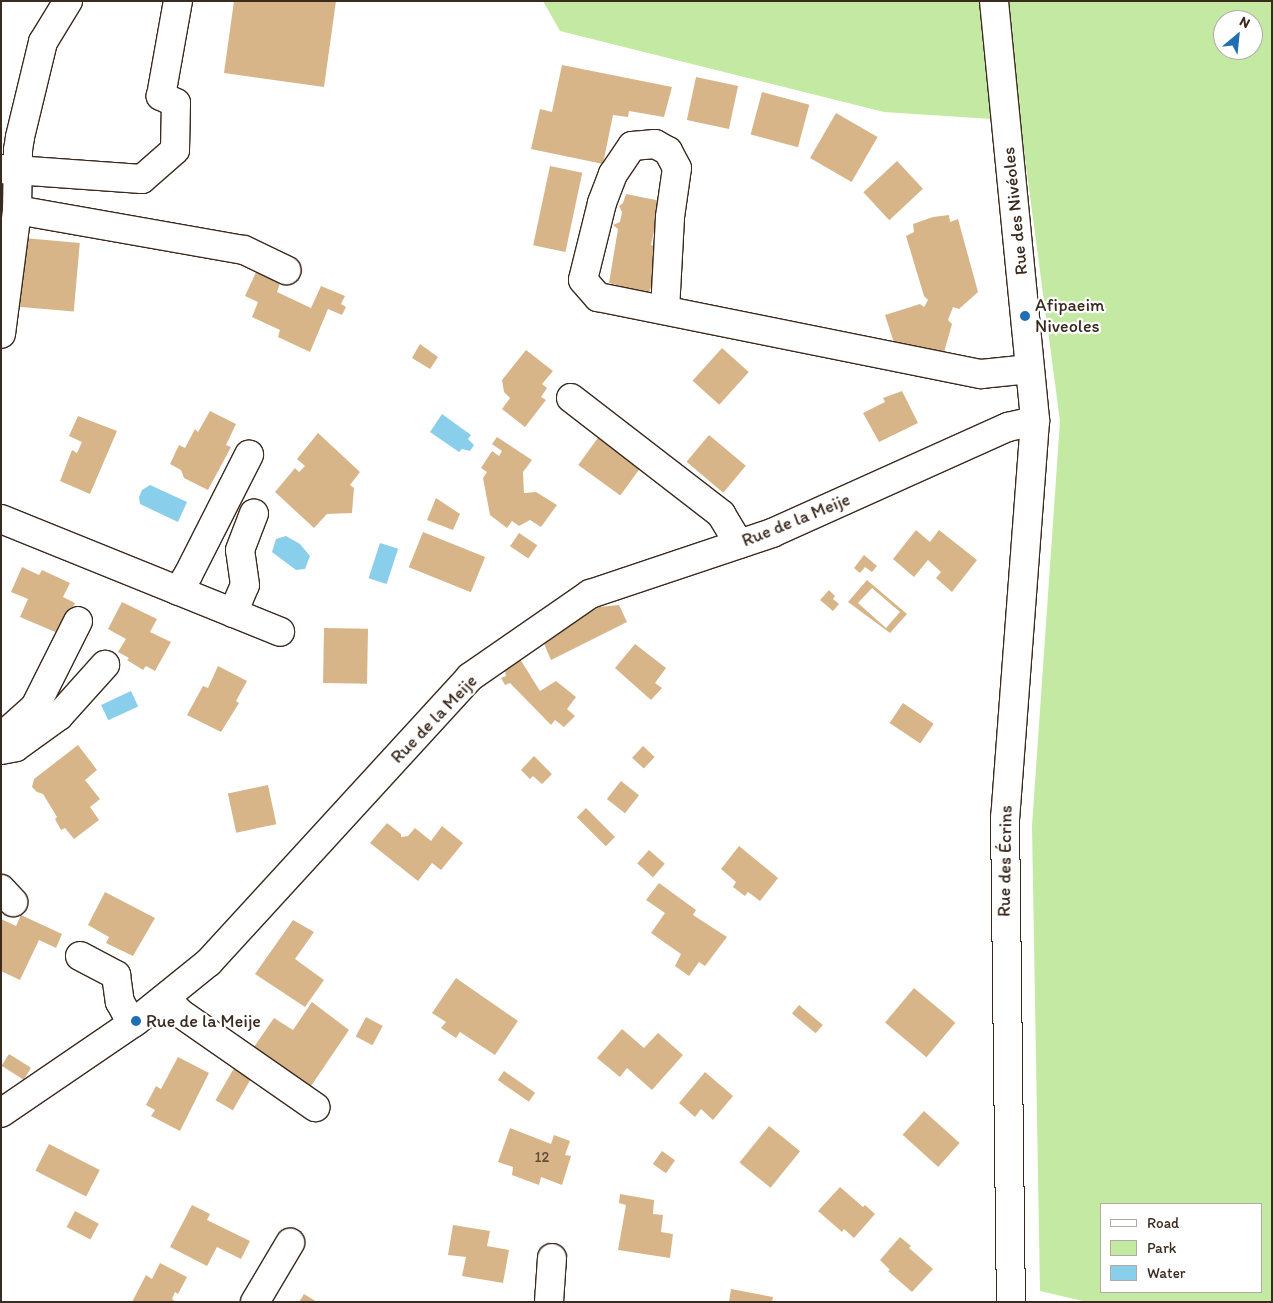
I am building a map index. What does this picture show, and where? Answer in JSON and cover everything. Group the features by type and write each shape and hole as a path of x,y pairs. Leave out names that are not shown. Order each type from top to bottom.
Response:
{"street":[{"path":"1,334 4,297 17,210 9,169 20,136 43,42 68,1"},
{"path":"9,169 142,179 175,150 176,103 161,96 178,1"},
{"name":"Rue des Nivéoles","path":"994,1 1035,421"},
{"path":"664,310 670,217 677,168 668,151 655,144 632,146 614,174 602,203 583,280 598,297 981,374 1030,369"},
{"path":"17,210 244,250 286,270"},
{"path":"571,398 721,514 739,544"},
{"name":"Rue de la Meije","path":"1,1113 132,1024 209,962 470,677 590,594 772,534 1008,427 1035,421"},
{"name":"Rue des Écrins","path":"1011,1302 1004,818 1035,421"},
{"path":"178,590 248,455"},
{"path":"233,613 245,585 240,550 254,514"},
{"path":"1,519 280,632"},
{"path":"1,743 6,732 35,707 78,621"},
{"path":"1,750 16,747 60,716 105,665"},
{"path":"80,956 116,975 120,1002 132,1024"},
{"path":"166,998 180,1013 315,1107"},
{"path":"255,1302 290,1243"},
{"path":"549,1302 552,1258"}],"green space":[{"path":"543,1 1272,1 1272,1302 1087,1302 1040,1291 1032,826 1060,421 1020,121 884,112 560,31"}],"water":[{"path":"442,414 471,435 468,439 474,445 470,451 462,449 459,452 430,432"},
{"path":"150,485 187,502 178,522 140,504 139,497 142,490"},
{"path":"286,536 300,544 310,556 305,569 296,570 272,552 276,539"},
{"path":"380,543 398,549 387,584 369,578"},
{"path":"131,691 138,706 108,720 101,705"}],"building":[{"path":"234,1 336,1 324,87 224,73"},
{"path":"562,65 672,87 664,117 629,111 628,117 613,115 603,164 531,149 540,109 552,112"},
{"path":"696,77 738,86 729,129 687,120"},
{"path":"762,92 809,105 798,147 751,135"},
{"path":"836,113 878,137 852,182 810,158"},
{"path":"897,161 923,189 889,220 863,192"},
{"path":"550,166 582,173 565,252 533,245"},
{"path":"626,194 661,201 651,245 661,248 658,280 652,284 649,293 637,290 632,295 624,292 620,286 609,283 618,229 613,225 620,222 622,212 619,206 623,203"},
{"path":"949,215 950,222 958,219 978,292 959,309 953,307 948,320 952,324 943,356 895,346 885,315 920,304 924,307 928,300 924,296 906,236 914,232 913,224 933,217"},
{"path":"24,238 80,243 74,312 18,307"},
{"path":"258,268 281,280 277,292 311,308 321,286 345,296 341,304 346,307 342,315 328,309 310,352 278,337 280,330 252,317 258,302 245,296"},
{"path":"420,344 438,357 430,369 412,358"},
{"path":"722,348 749,372 719,405 693,381"},
{"path":"526,350 553,371 542,384 547,388 541,397 546,400 525,427 502,409 510,398 504,392 502,380"},
{"path":"902,391 918,423 879,442 863,413 885,402 883,398"},
{"path":"210,411 236,424 226,445 231,447 208,490 184,478 181,470 170,464 179,445 185,448 195,429 198,432"},
{"path":"78,416 117,431 90,494 60,481 72,450 77,453 82,442 69,436"},
{"path":"318,433 360,472 350,485 354,488 352,513 327,514 314,528 275,492 295,468 299,472 305,466 297,459"},
{"path":"600,435 642,466 620,495 578,465"},
{"path":"709,435 746,466 723,493 687,462"},
{"path":"497,437 532,460 523,472 524,493 536,492 557,505 541,527 530,520 519,526 512,521 507,528 490,515 483,478 487,472 481,468 492,451 499,456 502,451 492,444"},
{"path":"436,498 460,514 453,530 427,520"},
{"path":"916,530 930,542 939,530 977,560 952,592 936,578 941,572 928,560 914,577 893,559"},
{"path":"423,532 485,557 471,592 409,567"},
{"path":"519,533 537,545 528,559 510,546"},
{"path":"864,555 877,566 872,572 865,567 860,573 854,568"},
{"path":"22,567 39,575 42,570 70,583 63,597 75,603 60,634 20,617 28,599 11,592"},
{"path":"867,580 907,614 890,633 848,602","holes":["872,588 900,612 886,628 858,603"]},
{"path":"829,590 835,596 833,599 839,604 833,611 820,600"},
{"path":"122,602 157,619 150,632 171,642 155,671 146,666 143,670 127,660 129,658 118,652 126,639 108,629"},
{"path":"619,605 627,622 551,660 542,639 599,607"},
{"path":"324,628 368,629 367,684 323,683"},
{"path":"635,644 666,668 655,683 662,688 651,700 615,668"},
{"path":"520,659 540,691 556,681 576,697 567,709 575,716 564,727 555,720 551,725 510,683 505,685 501,678 506,676 504,667"},
{"path":"218,666 247,681 236,701 239,703 221,732 187,715 203,686 208,688"},
{"path":"903,703 934,724 920,744 890,723"},
{"path":"78,745 97,770 85,780 100,799 90,807 99,820 74,839 65,828 61,830 55,819 57,817 43,794 37,792 32,787 34,779"},
{"path":"643,746 655,757 644,769 632,758"},
{"path":"534,756 552,774 542,784 533,776 530,779 521,770"},
{"path":"621,781 639,795 625,813 607,799"},
{"path":"268,785 276,824 236,833 228,794"},
{"path":"586,808 615,837 606,846 577,817"},
{"path":"387,823 401,834 401,837 408,836 415,828 431,841 442,826 463,843 441,870 432,863 418,881 370,843"},
{"path":"739,846 778,878 760,901 748,892 745,896 733,887 736,882 721,869"},
{"path":"649,850 665,864 653,877 637,864"},
{"path":"659,883 696,910 693,915 727,937 705,966 699,962 689,976 675,966 681,954 651,933 665,913 646,900"},
{"path":"105,892 155,918 133,956 106,943 109,937 88,925"},
{"path":"21,915 62,934 56,948 39,940 20,980 1,971 1,919 16,926"},
{"path":"293,920 314,932 295,959 324,980 305,1007 255,974"},
{"path":"456,978 518,1021 495,1055 460,1032 456,1038 441,1028 446,1022 432,1013"},
{"path":"914,988 955,1023 926,1057 885,1022"},
{"path":"312,1002 349,1030 309,1089 252,1050 274,1018 293,1030"},
{"path":"799,1005 823,1025 816,1033 792,1013"},
{"path":"366,1017 383,1026 372,1045 356,1036"},
{"path":"622,1029 644,1048 658,1033 683,1055 652,1090 627,1068 620,1077 597,1058"},
{"path":"9,1054 31,1068 24,1080 2,1066"},
{"path":"178,1057 209,1073 180,1131 151,1116 155,1110 146,1105 156,1086 161,1089"},
{"path":"237,1063 254,1073 233,1110 215,1100"},
{"path":"504,1071 535,1093 529,1102 498,1080"},
{"path":"705,1072 733,1096 713,1120 701,1109 695,1117 679,1103"},
{"path":"924,1111 960,1143 938,1167 903,1135"},
{"path":"769,1126 800,1151 771,1188 739,1163"},
{"path":"510,1128 551,1144 554,1135 570,1141 565,1155 571,1156 562,1185 541,1177 539,1185 512,1175 513,1167 498,1162"},
{"path":"49,1144 100,1170 86,1197 35,1171"},
{"path":"662,1151 675,1160 666,1173 653,1164"},
{"path":"840,1187 863,1207 865,1205 875,1214 854,1238 844,1229 842,1232 818,1211"},
{"path":"620,1194 654,1200 653,1214 663,1215 661,1232 673,1234 670,1258 618,1250 626,1205 619,1203"},
{"path":"192,1205 210,1214 207,1220 250,1241 241,1259 217,1247 207,1266 170,1247"},
{"path":"75,1211 99,1224 90,1240 67,1227"},
{"path":"453,1225 490,1231 487,1246 509,1250 503,1283 462,1276 466,1257 448,1255"},
{"path":"900,1237 911,1246 909,1248 933,1269 912,1292 888,1271 890,1270 880,1260"},
{"path":"160,1263 187,1277 178,1294 175,1292 172,1299 176,1302 132,1302 146,1275 152,1279"},
{"path":"731,1289 773,1297 772,1302 729,1302"},
{"path":"304,1294 317,1302 299,1302"}],"place":[{"name":"Afipaeim Niveoles","path":"1025,316"},
{"name":"Rue de la Meije","path":"136,1021"}]}
